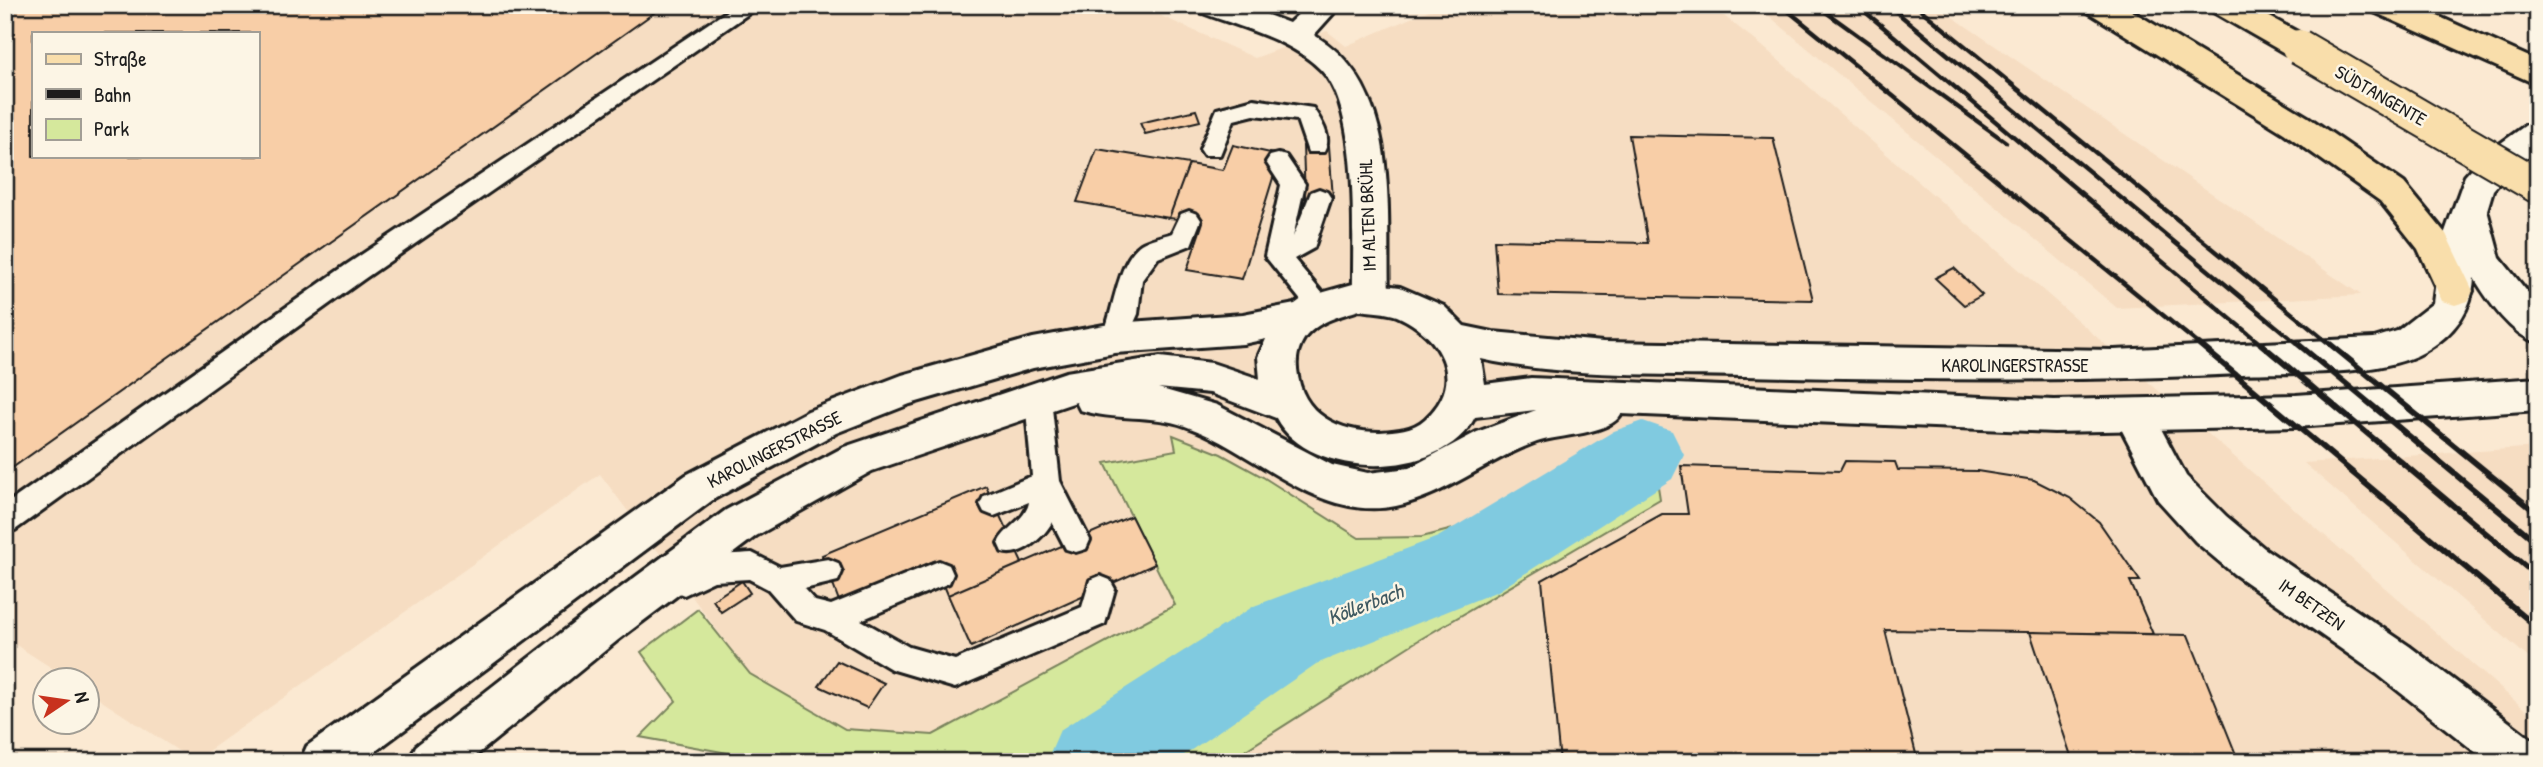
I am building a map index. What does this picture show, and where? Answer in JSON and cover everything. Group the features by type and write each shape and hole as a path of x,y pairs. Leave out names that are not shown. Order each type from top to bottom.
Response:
{"main road":[{"name":"IM ALTEN BRÜHL","path":"1211,5 1294,37 1335,64 1347,79 1357,105 1368,163 1371,296"},
{"path":"1294,37 1326,5"},
{"path":"2099,5 2296,125 2392,192 2433,243 2455,291"},
{"name":"SÜDTANGENTE","path":"2224,5 2310,40 2531,148"},
{"name":"SÜDTANGENTE","path":"2273,5 2310,40 2538,186"},
{"path":"2385,5 2538,74"},
{"name":"KAROLINGERSTRASSE","path":"1456,339 1493,347 1602,357 1895,364 2114,365 2374,353 2410,342 2449,311 2455,291 2459,243 2482,177 2531,148"},
{"path":"2472,200 2473,232 2484,262 2510,300 2538,328"},
{"path":"1371,296 1392,299 1422,309 1446,327 1456,339 1467,368 1461,403 1452,417 1429,437 1400,448 1384,450 1349,447 1326,439 1306,427 1286,405 1276,380 1278,354 1290,330 1312,312 1350,297 1371,296"},
{"name":"KAROLINGERSTRASSE","path":"323,762 700,486 822,422 902,391 1033,353 1115,338 1242,328 1312,312"},
{"path":"432,762 603,626 741,523 858,459 910,438 1038,399 1066,387 1160,372 1212,378 1286,405"},
{"path":"1461,403 1531,394 2054,416 2450,403 2538,394"},
{"path":"1038,399 1143,400 1177,407 1224,425 1329,482 1372,490 1393,489 1426,479 1502,439 1544,424 1586,418 1622,396"},
{"name":"IM BETZEN","path":"2134,415 2172,488 2211,529 2249,561 2393,660 2524,762"}],"lane":[{"path":"5,522 355,272 751,5"},
{"path":"1216,156 1225,115 1240,107 1264,107 1305,114 1314,130 1316,146"},
{"path":"1278,162 1293,184 1277,256 1312,312"},
{"path":"1277,256 1305,242 1319,198"},
{"path":"1115,338 1125,314 1130,278 1149,251 1182,239 1189,220"},
{"path":"1012,543 1040,518 1046,482 1038,399"},
{"path":"994,504 1046,482"},
{"path":"1046,482 1076,540"},
{"path":"603,626 710,568 752,566 778,580 806,612 832,619 902,659 955,674 1095,615 1100,589"},
{"path":"778,580 828,572"},
{"path":"832,619 939,574"}],"shaded area":[{"path":"5,5 1137,5 1255,58 1327,31 1346,46 1441,5 1710,5 1761,45 2538,721 2538,762 1227,762 1414,643 1653,455 1595,452 1476,523 1422,537 1359,538 1175,605 933,735 845,729 750,674 600,474 194,761 102,701 102,666 49,666 5,638"},
{"path":"1756,5 1935,5 2361,295 2117,308"},
{"path":"2538,447 2538,666 2304,463"}],"green space":[{"path":"1173,435 1221,454 1263,477 1359,538 1422,537 1476,523 1595,452 1653,455 1660,499 1414,643 1227,762 761,762 755,758 640,737 676,701 641,652 698,609 750,674 845,729 933,735 1175,605 1105,463 1176,450"}],"building":[{"path":"5,5 665,5 5,473"},
{"path":"1196,110 1200,121 1145,134 1140,123"},
{"path":"1629,135 1773,138 1813,300 1498,294 1494,240 1648,243"},
{"path":"1233,145 1280,155 1242,279 1187,270 1203,222 1169,218 1189,164 1223,170"},
{"path":"1303,146 1329,146 1333,198 1305,198"},
{"path":"1097,149 1189,164 1169,218 1077,202"},
{"path":"1954,268 1982,295 1964,305 1935,278"},
{"path":"1845,461 1895,462 1898,470 1977,471 2034,480 2070,498 2099,522 2140,581 2130,581 2153,634 1885,630 1918,762 1560,762 1542,580 1662,514 1688,514 1681,466 1840,471"},
{"path":"986,486 1022,563 948,595 934,561 839,601 822,555"},
{"path":"1131,516 1155,564 971,647 948,595"},
{"path":"742,581 750,593 721,612 713,600"},
{"path":"2030,632 2188,635 2239,762 2073,762"},
{"path":"837,661 884,683 867,708 819,686"}],"waterway":[{"name":"Köllerbach","path":"1093,762 1285,635 1468,564 1643,455"}],"railway":[{"path":"1781,5 2201,346"},
{"path":"1816,5 2006,142"},
{"path":"1857,5 2263,346"},
{"path":"1888,5 2300,346"},
{"path":"1915,5 2332,346"},
{"path":"2199,344 2538,628"},
{"path":"2261,344 2538,577"},
{"path":"2298,344 2538,543"},
{"path":"2330,344 2538,514"}]}
